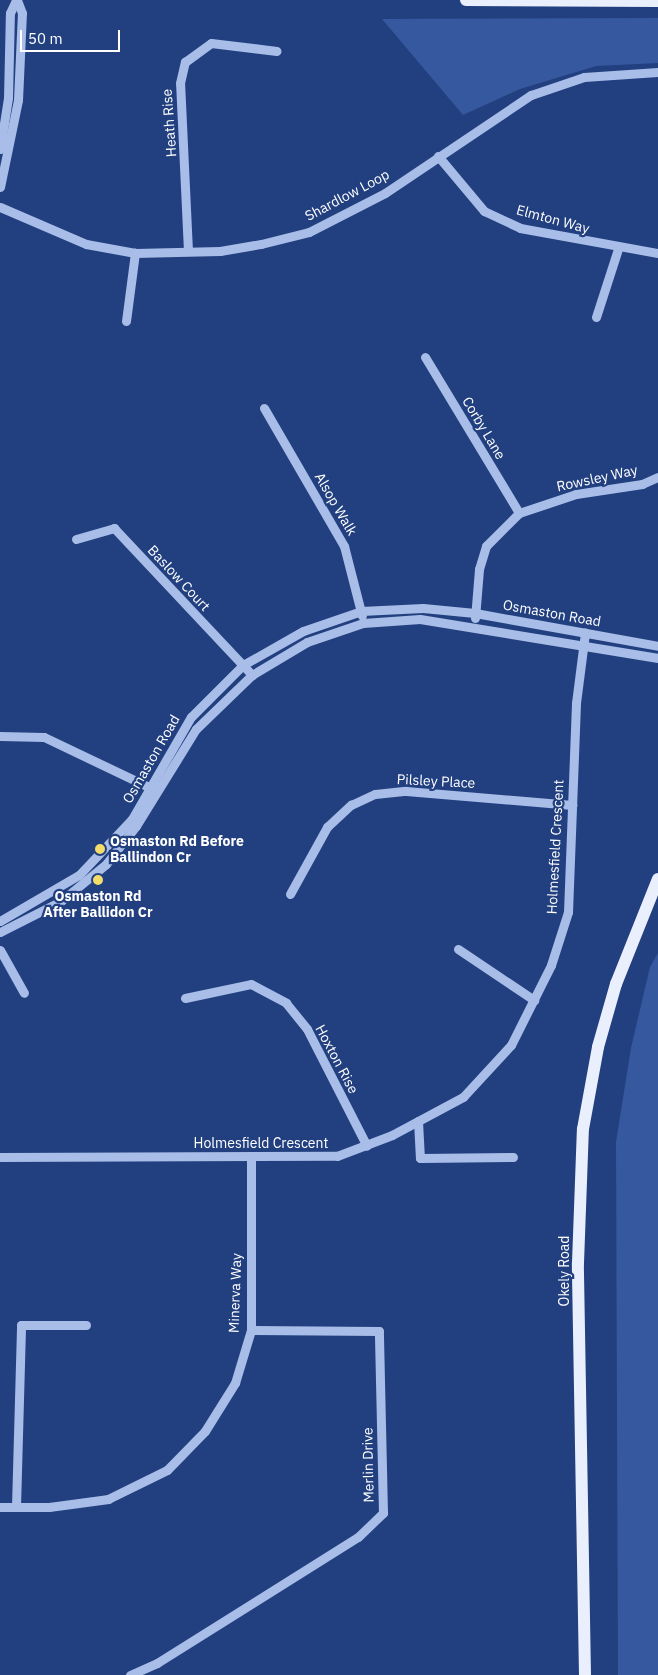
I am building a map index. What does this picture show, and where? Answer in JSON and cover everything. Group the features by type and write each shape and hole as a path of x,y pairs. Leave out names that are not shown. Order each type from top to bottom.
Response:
{"main road":[{"path":"466,0 658,1"},
{"name":"Okely Road","path":"584,1675 578,1263 583,1129 598,1047 616,984 658,879"}],"street":[{"path":"0,149 10,13 16,0"},
{"path":"0,187 18,100 22,13 16,0"},
{"name":"Heath Rise","path":"188,252 180,83 185,62 211,43 277,51"},
{"name":"Shardlow Loop","path":"0,206 86,244 135,253 220,252 309,232 385,192 531,95 584,77 658,72"},
{"path":"4,98 18,100"},
{"path":"3,108 17,110"},
{"name":"Elmton Way","path":"438,156 484,211 520,228 618,249 658,254"},
{"path":"596,318 618,249"},
{"path":"126,321 135,253"},
{"name":"Corby Lane","path":"425,356 520,513"},
{"name":"Alsop Walk","path":"264,408 344,546 364,623"},
{"name":"Rowsley Way","path":"474,624 479,569 486,546 520,513 576,494 642,484 658,477"},
{"name":"Baslow Court","path":"76,539 114,528 252,675"},
{"name":"Osmaston Road","path":"0,921 79,875 132,819 148,787 191,717 243,665 303,631 361,612 423,608 475,613 658,646"},
{"name":"Osmaston Road","path":"0,932 42,913 93,876 121,847 196,729 252,675 307,642 364,623 420,618 474,624 658,658"},
{"name":"Holmesfield Crescent","path":"0,1157 337,1156 367,1146 418,1121 469,1090 511,1045 552,965 568,912 572,805 585,633"},
{"path":"0,736 44,737 158,791"},
{"name":"Pilsley Place","path":"290,894 327,827 351,805 375,794 406,791 572,805"},
{"path":"458,949 534,1000"},
{"path":"0,950 24,993"},
{"name":"Hoxton Rise","path":"185,998 251,984 286,1004 307,1029 367,1146"},
{"path":"418,1121 420,1158 513,1157"},
{"name":"Minerva Way","path":"0,1507 108,1498 167,1470 205,1431 235,1383 251,1330 251,1157"},
{"path":"16,1507 21,1325 86,1325"},
{"name":"Merlin Drive","path":"130,1675 157,1663 358,1537 383,1513 378,1331 251,1330"}],"shaded area":[{"path":"658,18 658,63 596,66 520,89 463,115 382,19"},
{"path":"658,953 658,1675 618,1675 616,1142 631,1048 650,967"}],"place":[{"name":"Osmaston Rd Before Ballindon Cr","path":"100,849"},
{"name":"Osmaston Rd After Ballidon Cr","path":"98,880"}]}
